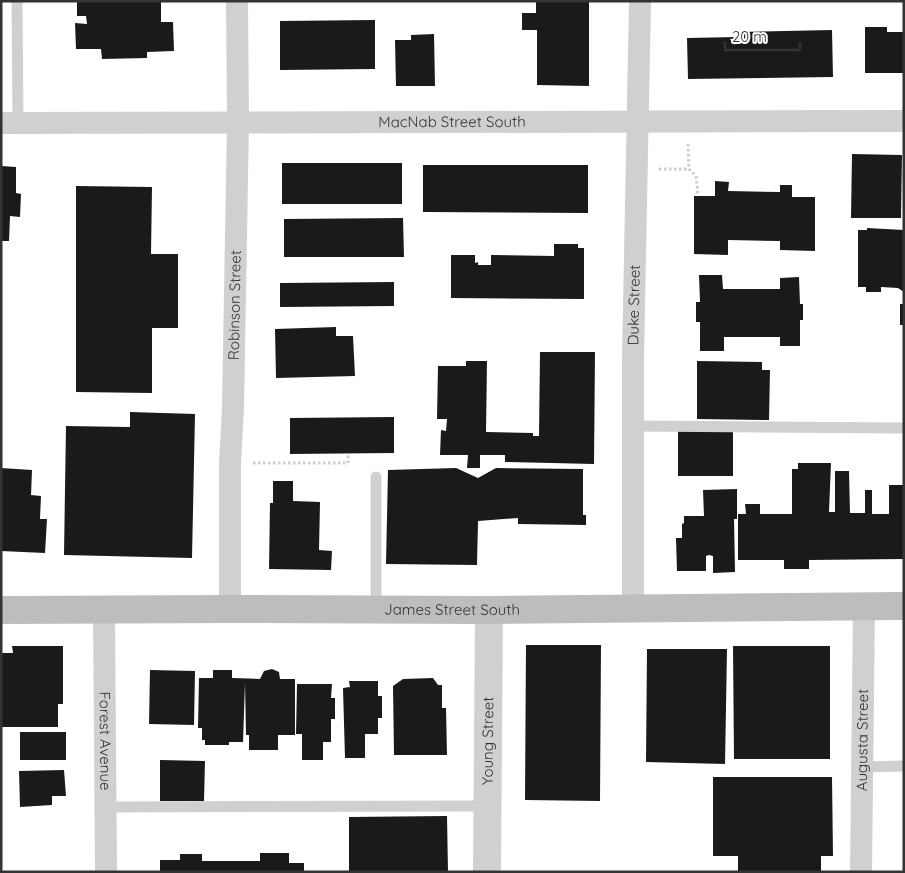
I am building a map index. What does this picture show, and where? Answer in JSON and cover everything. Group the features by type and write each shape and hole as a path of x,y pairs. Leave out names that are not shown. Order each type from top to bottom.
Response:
{"main road":[{"name":"James Street South","path":"1,610 489,610 904,606"}],"street":[{"name":"Robinson Street","path":"230,609 230,464 233,407 238,122 237,1"},
{"name":"Duke Street","path":"633,609 633,358 640,1"},
{"name":"MacNab Street South","path":"10,124 904,122"},
{"name":"Augusta Street","path":"861,872 864,606"},
{"name":"Young Street","path":"487,872 489,610"},
{"name":"Forest Avenue","path":"104,611 106,872"}],"lane":[{"path":"10,124 17,1"},
{"path":"634,426 904,428"},
{"path":"376,477 376,610"},
{"path":"862,767 904,766"},
{"path":"106,807 488,806"}],"path":[{"path":"688,141 689,169 696,176 698,195"},
{"path":"656,169 689,169"},
{"path":"230,464 348,463 348,454"}],"building":[{"path":"77,1 161,1 161,22 173,22 174,51 147,52 147,58 102,59 101,49 76,49 75,23 87,24 86,16 77,16"},
{"path":"536,1 589,1 589,86 537,85 537,30 522,30 522,13 536,13"},
{"path":"375,20 375,69 280,70 280,21"},
{"path":"865,27 887,27 887,32 904,32 904,73 865,73"},
{"path":"832,30 833,77 688,79 687,38 738,37 738,32"},
{"path":"434,34 435,86 396,86 395,40 411,40 411,35"},
{"path":"852,154 902,155 901,218 851,218"},
{"path":"282,163 402,163 402,204 282,204"},
{"path":"423,165 588,165 588,213 423,212"},
{"path":"1,166 16,167 16,193 21,194 20,217 10,216 9,241 1,241"},
{"path":"715,181 729,182 728,191 780,192 780,185 792,185 792,197 815,197 815,251 780,250 780,241 728,240 728,255 694,254 694,196 715,196"},
{"path":"76,186 152,187 151,254 178,254 178,328 152,328 152,393 76,392"},
{"path":"403,218 404,257 284,257 284,219"},
{"path":"867,228 904,230 904,292 898,288 881,287 881,292 866,292 866,287 858,287 858,230 867,230"},
{"path":"554,244 578,244 578,248 584,248 584,299 451,298 451,255 475,255 475,263 478,262 478,265 491,265 491,255 554,256"},
{"path":"699,275 722,275 723,289 780,289 780,278 799,277 800,304 803,304 803,320 800,320 800,346 780,346 780,337 724,337 724,351 700,351 700,322 696,322 696,302 700,302"},
{"path":"394,282 394,306 280,307 280,283"},
{"path":"900,304 904,304 904,325 900,325"},
{"path":"336,327 336,336 353,336 355,376 276,378 275,329"},
{"path":"540,352 595,352 594,464 505,462 505,455 480,455 480,468 467,468 468,455 440,455 441,430 446,431 447,419 437,419 438,366 466,366 466,361 487,361 486,432 533,433 533,436 539,436"},
{"path":"697,361 762,362 762,370 770,370 769,420 697,419"},
{"path":"130,412 195,414 192,558 64,555 66,426 130,427"},
{"path":"394,417 394,453 290,454 290,418"},
{"path":"678,431 733,431 733,476 678,476"},
{"path":"798,463 831,463 829,512 835,512 835,471 849,471 850,513 865,513 865,490 872,490 872,514 889,514 889,485 904,485 904,559 809,560 809,569 784,569 784,560 738,560 738,514 746,514 745,504 760,504 760,514 792,514 792,469 798,469"},
{"path":"1,468 32,470 31,495 41,496 40,519 47,519 45,553 1,551"},
{"path":"456,468 478,478 496,468 583,469 583,515 586,515 586,525 518,524 518,518 478,521 477,565 386,564 388,470"},
{"path":"273,481 293,481 293,501 320,502 319,550 332,551 331,570 269,569 270,503 273,503"},
{"path":"737,489 737,519 734,519 735,572 713,573 713,556 709,555 706,556 706,571 677,571 676,538 682,538 684,516 704,516 703,490"},
{"path":"526,645 601,645 600,801 525,800"},
{"path":"12,646 63,646 63,704 58,704 58,727 1,727 1,653 13,653"},
{"path":"733,646 830,646 830,759 734,759"},
{"path":"647,649 727,649 725,764 646,762"},
{"path":"272,669 279,672 280,679 295,679 295,735 278,735 278,750 249,750 249,735 246,735 245,683 243,742 229,742 229,745 205,745 205,740 202,740 202,728 198,728 199,678 213,678 213,670 232,670 232,678 260,679 264,671"},
{"path":"150,670 195,671 194,725 149,724"},
{"path":"433,678 438,685 442,685 442,708 446,708 447,755 394,755 393,686 403,679"},
{"path":"349,681 378,681 378,696 382,696 382,718 378,718 378,734 365,734 365,758 345,758 343,688 350,687"},
{"path":"297,684 332,684 331,698 335,698 335,719 331,719 331,742 323,742 323,760 302,760 302,734 296,734"},
{"path":"20,732 66,732 66,760 20,760"},
{"path":"160,760 205,761 204,801 160,801"},
{"path":"64,770 66,796 52,796 52,805 20,807 19,771"},
{"path":"713,777 832,777 833,856 821,856 821,872 738,872 738,856 713,856"},
{"path":"447,816 448,872 349,872 349,817"},
{"path":"260,853 289,853 289,863 304,863 304,872 160,872 160,860 180,860 180,854 202,854 202,861 260,861"}]}
